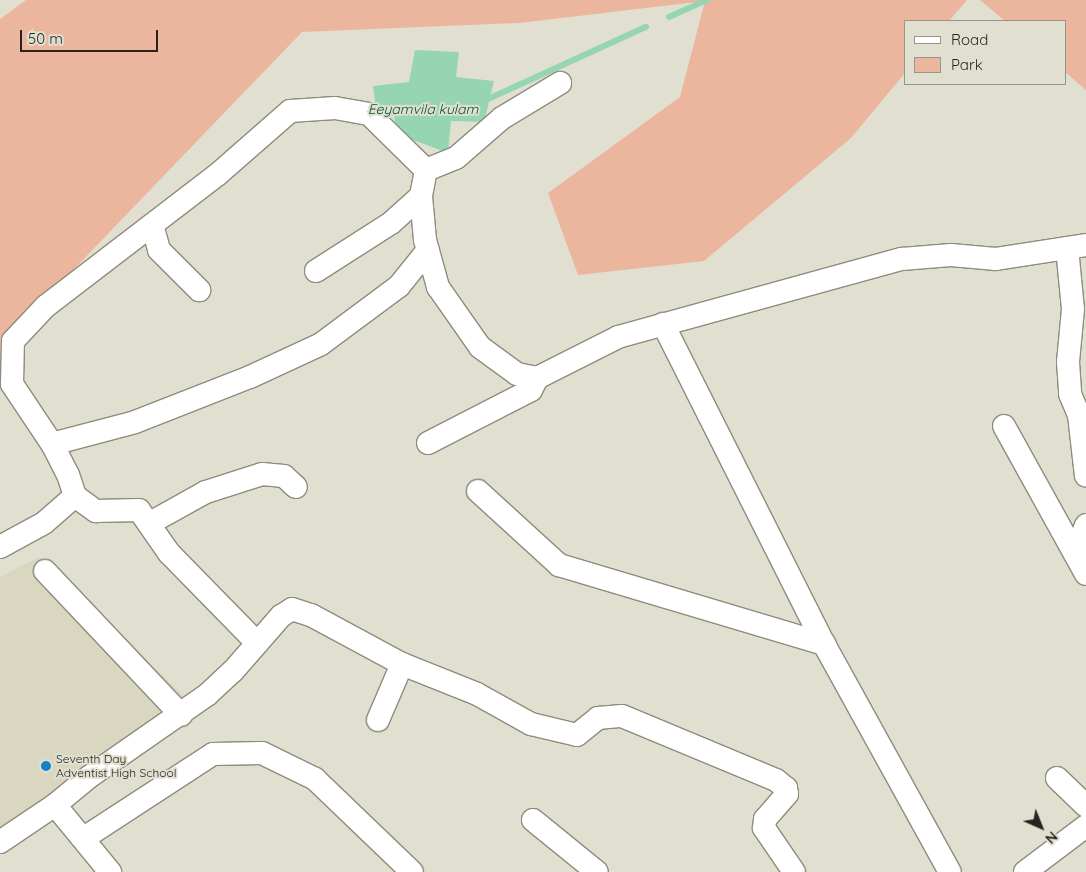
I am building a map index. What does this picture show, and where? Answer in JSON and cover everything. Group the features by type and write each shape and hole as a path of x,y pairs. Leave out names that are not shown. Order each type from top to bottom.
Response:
{"street":[{"path":"426,170 456,158 502,118 560,83"},
{"path":"257,643 169,553 150,523 139,510 96,511 75,496 68,475 52,444 12,384 13,341 46,306 217,175 290,110 335,108 369,114 426,170"},
{"path":"426,170 420,196 428,250 438,287 480,347 517,374 537,378"},
{"path":"316,271 391,223 420,196"},
{"path":"152,225 159,250 199,290"},
{"path":"428,443 531,390 537,378 618,337 902,259 950,255 996,259 1076,247 1068,362 1070,394 1079,415 1086,476"},
{"path":"52,444 135,422 250,377 321,344 399,286 428,250"},
{"path":"663,324 824,644 950,872"},
{"path":"1004,426 1086,574"},
{"path":"150,523 206,492 262,474 284,476 296,487"},
{"path":"478,492 558,565 824,644"},
{"path":"0,547 44,523 75,496"},
{"path":"1075,554 1086,525"},
{"path":"45,571 181,715"},
{"path":"0,842 55,805 89,777 181,715 234,671 257,643 292,609 311,615 402,664 477,694 531,724 559,734 577,735 598,718 622,716 776,780 786,788 787,794 765,819 764,828 794,872"},
{"path":"378,720 402,664"},
{"path":"84,838 213,754 262,753 315,779 412,872"},
{"path":"1057,778 1086,806"},
{"path":"55,805 110,872"},
{"path":"533,820 597,872"},
{"path":"1025,872 1086,826"}],"shaded area":[{"name":"Seventh Day Adventist High School","path":"39,557 183,695 0,836 0,577"}],"green space":[{"path":"26,0 967,0 950,20 904,20 904,74 851,138 704,261 578,275 548,193 680,97 705,1 519,23 302,32 0,346 0,19"},
{"path":"980,0 1086,0 1086,90 1066,73 1066,20 1004,20"}],"water":[{"name":"Eeyamvila kulam","path":"415,50 459,52 456,77 494,81 484,122 451,121 448,153 397,134 394,116 377,116 373,86 409,82"}],"waterway":[{"path":"669,17 707,0"},
{"path":"484,101 646,27"}],"place":[{"name":"Seventh Day Adventist High School","path":"46,766"}]}
